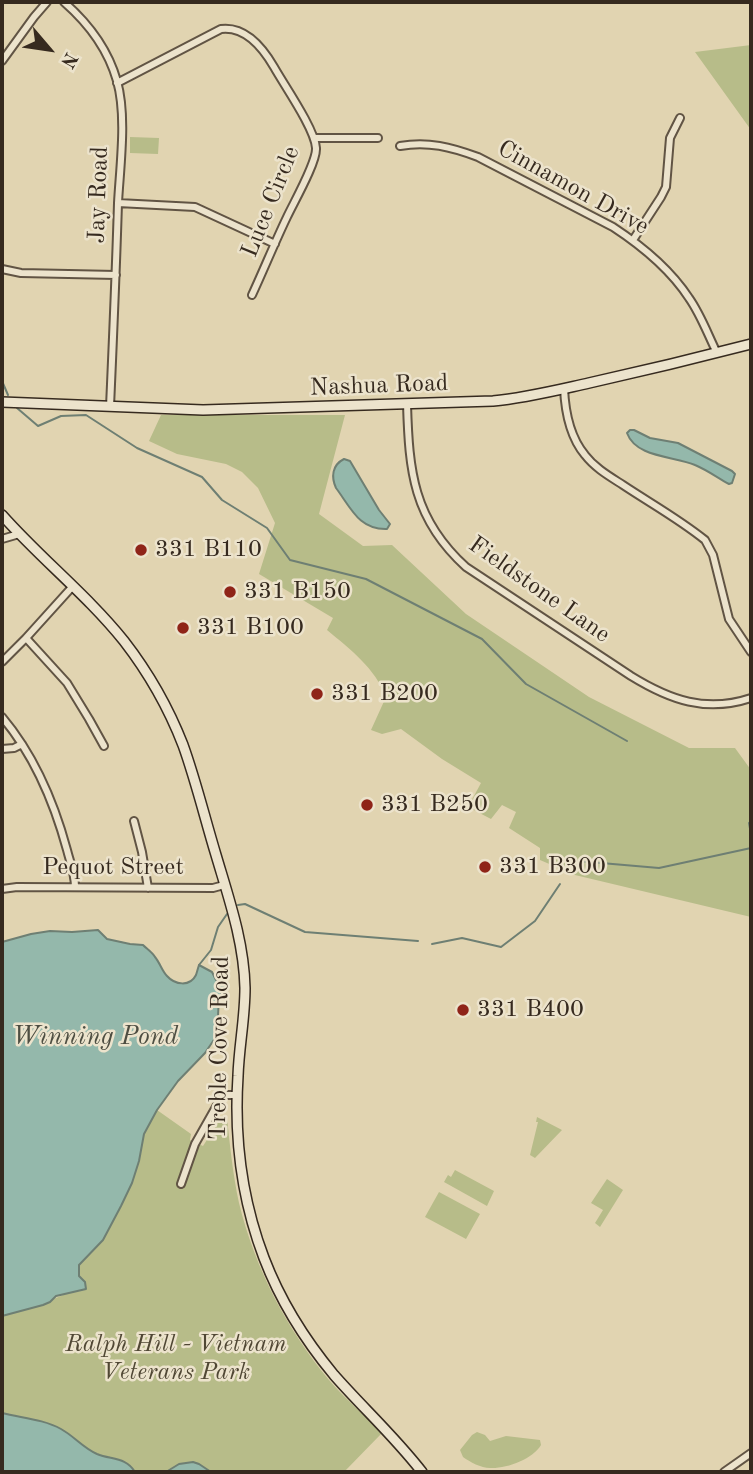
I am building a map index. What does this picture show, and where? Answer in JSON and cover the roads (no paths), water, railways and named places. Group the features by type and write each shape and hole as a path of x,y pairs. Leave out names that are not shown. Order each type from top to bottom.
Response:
{"main road":[{"name":"Nashua Road","path":"2,402 203,410 508,400 751,344"},
{"name":"Treble Cove Road","path":"2,515 104,618 127,646 160,698 183,746 240,939 245,987 237,1095 237,1140 247,1203 265,1261 284,1301 328,1368 422,1472"}],"street":[{"path":"2,61 47,2"},
{"name":"Jay Road","path":"64,2 99,42 112,66 121,110 110,407"},
{"name":"Luce Circle","path":"117,83 221,29 229,28 245,34 267,55 314,138 316,150 252,295"},
{"path":"633,240 666,187 670,138 680,118"},
{"path":"314,138 378,138"},
{"name":"Cinnamon Drive","path":"400,146 428,143 478,157 633,240 671,275 685,293 696,309 716,353"},
{"path":"118,203 195,207 275,244"},
{"path":"2,269 21,273 116,275"},
{"path":"564,388 565,403 576,443 587,458 607,475 705,540 713,555 729,619 751,652"},
{"name":"Fieldstone Lane","path":"407,404 409,457 417,492 437,535 466,567 658,691 704,705 731,704 751,698"},
{"path":"2,539 19,534"},
{"path":"2,662 73,586"},
{"path":"26,638 67,683 104,746"},
{"path":"2,717 22,744 43,784 58,820 74,874 75,887"},
{"path":"2,749 22,744"},
{"path":"134,821 148,888"},
{"name":"Pequot Street","path":"2,889 213,888 224,885"},
{"path":"181,1184 195,1144 221,1098 237,1095"},
{"path":"724,1472 751,1453"}],"water":[{"path":"630,430 650,438 678,443 732,471 735,474 732,483 729,484 687,462 647,452 632,441 627,433"},
{"path":"344,459 350,461 390,524 387,529 369,526 363,522 336,488 334,472"},
{"name":"Winning Pond","path":"98,930 107,939 143,945 154,955 165,974 174,981 190,981 196,975 199,965 212,972 216,980 226,987 219,997 218,1016 224,1025 205,1053 178,1081 144,1134 132,1183 121,1206 103,1240 79,1265 79,1276 85,1282 86,1289 56,1296 43,1305 2,1316 2,942 50,931"},
{"path":"2,1413 54,1426 92,1451 123,1461 135,1472 2,1472"},
{"path":"193,1462 211,1472 166,1472 179,1464"}],"waterway":[{"path":"2,381 8,395"},
{"path":"17,408 38,426 61,416 86,415 137,448 202,477 222,500 267,528 290,560 366,579 482,639 526,684 627,741"},
{"path":"751,822 751,834"},
{"path":"572,871 578,861 659,868 751,848"},
{"path":"432,944 462,938 501,947 535,921 560,884"},
{"path":"238,905 245,904 305,932 418,941"},
{"path":"199,965 211,950 218,927 227,914"}],"place":[{"name":"331 B110","path":"141,550"},
{"name":"331 B150","path":"230,592"},
{"name":"331 B100","path":"183,628"},
{"name":"331 B200","path":"317,694"},
{"name":"331 B250","path":"367,805"},
{"name":"331 B300","path":"485,867"},
{"name":"331 B400","path":"463,1010"}],"park label":[{"name":"Ralph Hill - Vietnam Veterans Park","path":"176,1359"}]}
